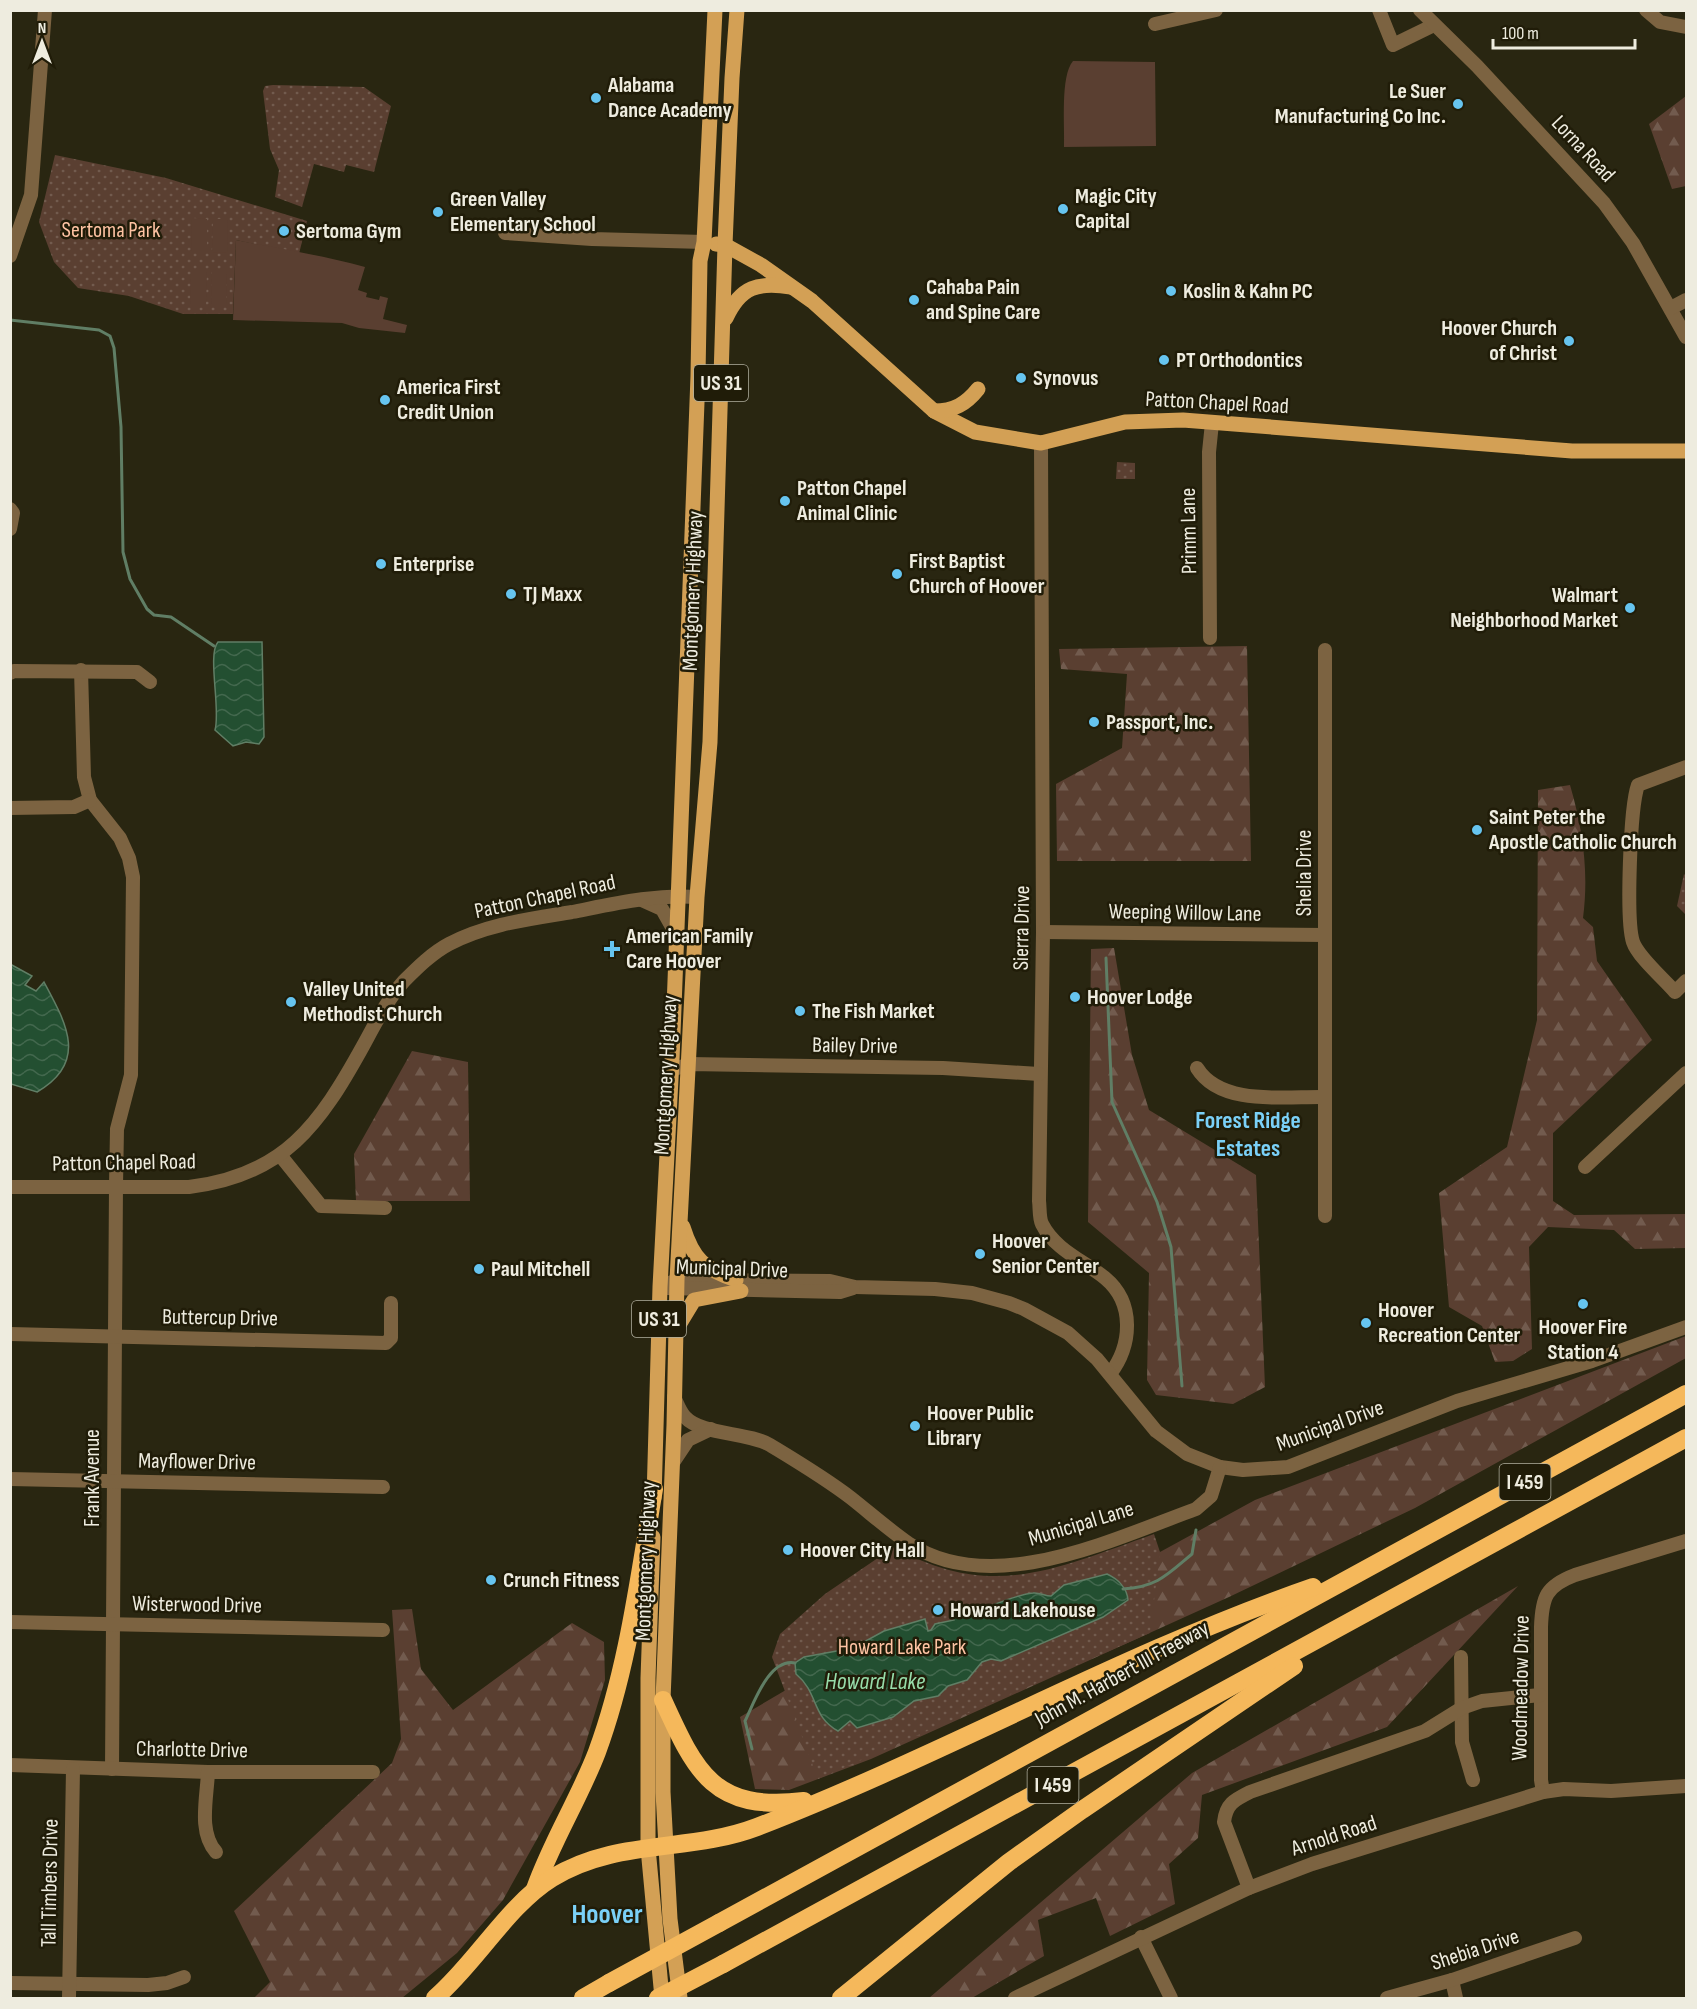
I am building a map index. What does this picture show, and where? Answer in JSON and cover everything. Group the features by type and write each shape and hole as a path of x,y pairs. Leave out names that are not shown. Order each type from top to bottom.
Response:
{"highway":[{"name":"John M. Harbert III Freeway","path":"583,1998 1686,1394"},
{"name":"I 459","path":"660,1998 1686,1438"},
{"path":"535,1889 546,1859 574,1806 597,1752 613,1702 626,1651 654,1489"},
{"path":"435,1998 535,1889 566,1870 602,1855 627,1849 657,1847 741,1833 833,1798 1226,1617 1363,1569"},
{"path":"841,1998 1009,1862 1383,1605"},
{"path":"663,1700 694,1765 714,1784 741,1800 779,1804 833,1798"}],"main road":[{"name":"Montgomery Highway","path":"660,1998 657,1847 648,1678 660,1287 672,1070 698,376 700,261 704,242 715,10"},
{"name":"Montgomery Highway","path":"680,1998 670,1919 657,1847 672,1464 676,1285 697,897 710,742 725,245 731,92 737,10"},
{"name":"Patton Chapel Road","path":"704,242 725,245 761,265 812,301 934,411 975,432 1041,442 1125,422 1183,420 1572,451 1683,450"},
{"path":"723,326 734,301 744,291 775,285 793,288"},
{"path":"934,411 948,411 960,406 978,389"},
{"path":"680,1218 695,1257 739,1286"},
{"path":"675,1333 694,1300 739,1286"}],"street":[{"path":"11,254 32,195 45,10"},
{"path":"1155,24 1216,10"},
{"path":"1379,10 1393,45 1434,25"},
{"name":"Lorna Road","path":"1420,10 1604,203 1633,243 1686,337"},
{"path":"1646,10 1660,22 1686,27"},
{"path":"505,233 592,239 704,242"},
{"path":"1671,308 1686,300"},
{"name":"Primm Lane","path":"1210,638 1209,452 1212,423"},
{"name":"Sierra Drive","path":"1041,442 1044,932 1039,1074 1039,1201 1042,1223 1059,1245 1107,1280 1123,1304 1128,1318 1128,1332 1120,1360 1110,1374"},
{"path":"10,509 13,513 10,529"},
{"name":"Shelia Drive","path":"1325,650 1325,1216"},
{"path":"10,673 14,671 81,670 137,672 150,682"},
{"path":"10,808 74,807 90,800 84,777 81,670"},
{"path":"1686,767 1638,785 1632,809 1630,916 1634,945 1675,992 1686,981"},
{"name":"Frank Avenue","path":"90,800 120,838 129,858 133,877 131,1075 117,1129 112,1769"},
{"name":"Patton Chapel Road","path":"10,1187 208,1185 243,1174 280,1155 300,1139 330,1104 393,995 431,956 449,944 490,927 640,899 697,897"},
{"path":"640,899 662,909 676,934"},
{"name":"Weeping Willow Lane","path":"1044,932 1326,935"},
{"name":"Bailey Drive","path":"672,1070 689,1064 943,1068 1039,1074"},
{"path":"1197,1068 1210,1082 1232,1093 1325,1096"},
{"path":"1585,1167 1686,1073"},
{"path":"280,1155 321,1206 385,1208"},
{"name":"Municipal Drive","path":"660,1287 830,1281 855,1287 935,1289 972,1293 1024,1308 1068,1333 1110,1374 1156,1431 1187,1454 1220,1467 1244,1470 1288,1467 1457,1401 1592,1361 1686,1327"},
{"name":"Buttercup Drive","path":"10,1334 386,1343 391,1338 391,1303"},
{"name":"Municipal Lane","path":"674,1396 684,1417 711,1429 761,1440 840,1490 909,1544 961,1563 1004,1566 1068,1554 1196,1509 1211,1496 1220,1467"},
{"path":"672,1464 688,1440 711,1429"},
{"name":"Mayflower Drive","path":"10,1479 382,1487"},
{"name":"Woodmeadow Drive","path":"1543,1792 1540,1695 1542,1608 1547,1591 1557,1581 1686,1541"},
{"name":"Wisterwood Drive","path":"10,1622 383,1630"},
{"path":"1461,1657 1462,1742 1473,1780"},
{"path":"1249,1888 1224,1822 1225,1812 1231,1801 1250,1792 1425,1731 1462,1708 1482,1701 1540,1695"},
{"name":"Charlotte Drive","path":"10,1765 208,1772 373,1772"},
{"name":"Tall Timbers Drive","path":"69,1992 74,1768"},
{"path":"208,1772 205,1828 207,1842 216,1852"},
{"name":"Arnold Road","path":"1015,1998 1249,1888 1312,1864 1543,1792 1564,1789 1611,1791 1686,1786"},
{"path":"1141,1937 1171,1998"},
{"name":"Shebia Drive","path":"1387,1998 1452,1980 1575,1938"},
{"path":"10,1983 69,1992 167,1983 184,1977"},
{"path":"1452,1980 1456,1998"}],"green space":[{"path":"1073,61 1155,62 1156,146 1064,147 1066,78"},
{"path":"265,86 364,87 391,106 374,172 346,165 344,172 314,164 302,207 275,197 279,170 270,149 263,91"},
{"path":"1686,96 1686,186 1672,189 1649,124"},
{"name":"Sertoma Park","path":"55,155 166,178 307,221 299,254 236,240 233,314 183,314 129,296 78,288 54,262 39,222"},
{"path":"192,218 207,219 207,252 191,252"},
{"path":"213,219 228,219 227,253 212,252"},
{"path":"236,240 365,267 358,290 367,293 366,297 379,300 380,296 388,298 383,319 407,325 405,333 359,328 342,323 233,320"},
{"path":"191,271 207,271 206,305 190,305"},
{"path":"212,271 227,271 226,305 211,305"},
{"path":"1117,462 1135,463 1135,479 1116,479"},
{"path":"1247,646 1251,861 1057,861 1056,784 1122,748 1127,674 1061,669 1059,649"},
{"path":"1570,785 1584,851 1583,918 1593,927 1597,961 1652,1040 1553,1133 1553,1201 1574,1215 1686,1214 1686,1248 1635,1249 1614,1230 1548,1227 1529,1247 1532,1349 1513,1361 1495,1362 1482,1326 1449,1307 1439,1193 1507,1147 1537,1020 1538,790"},
{"path":"1684,874 1686,876 1686,915 1677,906"},
{"path":"1114,948 1132,1055 1149,1110 1256,1175 1265,1387 1233,1404 1156,1395 1147,1380 1149,1273 1088,1222 1091,949"},
{"path":"412,1051 468,1062 470,1201 356,1201 354,1154"},
{"path":"1686,1336 1686,1358 1415,1508 1229,1597 871,1759 789,1790 755,1789 740,1717 803,1680 1128,1600 1160,1552 1255,1500"},
{"name":"Howard Lake Park","path":"1154,1534 1160,1552 1150,1633 818,1779 772,1657 780,1634 825,1594 894,1547 929,1564 962,1573 994,1576 1024,1574 1055,1568"},
{"path":"1518,1586 1387,1727 1202,1795 1198,1838 1169,1864 1175,1904 1110,1936 1096,1898 1038,1920 1044,1956 972,1998 929,1998 1192,1773"},
{"path":"412,1609 421,1669 453,1710 572,1623 604,1642 605,1680 580,1762 503,1900 457,1953 402,1998 254,1998 270,1982 234,1911 392,1763 401,1739 392,1610"}],"water":[{"path":"218,642 262,642 264,737 259,744 246,742 233,746 215,730 214,658"},
{"path":"10,964 32,976 25,985 36,991 44,982 60,1012 68,1041 68,1055 63,1068 53,1080 37,1092 11,1084"},
{"name":"Howard Lake","path":"1107,1574 1121,1584 1128,1600 1103,1617 1001,1661 991,1659 982,1662 967,1680 948,1686 938,1696 914,1701 893,1717 857,1728 850,1721 838,1731 823,1718 808,1689 796,1674 795,1663 804,1657 853,1648 884,1631 925,1619 928,1631 935,1624 954,1620 953,1616 973,1612 1023,1595 1035,1593 1051,1596 1064,1585"}],"waterway":[{"path":"10,320 99,330 110,336 114,348 121,427 123,552 130,579 147,609 154,615 171,617 214,646"},
{"path":"1106,958 1112,1102 1157,1202 1171,1247 1182,1386"},
{"path":"1123,1589 1153,1583 1175,1568 1192,1554 1196,1530"},
{"path":"752,1749 745,1721 758,1693 777,1667 786,1663 795,1663"}],"place":[{"name":"Alabama Dance Academy","path":"596,98"},
{"name":"Le Suer Manufacturing Co Inc.","path":"1458,104"},
{"name":"Magic City Capital","path":"1063,209"},
{"name":"Green Valley Elementary School","path":"438,212"},
{"name":"Sertoma Gym","path":"284,231"},
{"name":"Koslin & Kahn PC","path":"1171,291"},
{"name":"Cahaba Pain and Spine Care","path":"914,300"},
{"name":"Hoover Church of Christ","path":"1569,341"},
{"name":"PT Orthodontics","path":"1164,360"},
{"name":"Synovus","path":"1021,378"},
{"name":"America First Credit Union","path":"385,400"},
{"name":"Patton Chapel Animal Clinic","path":"785,501"},
{"name":"Enterprise","path":"381,564"},
{"name":"First Baptist Church of Hoover","path":"897,574"},
{"name":"TJ Maxx","path":"511,594"},
{"name":"Walmart Neighborhood Market","path":"1630,608"},
{"name":"Passport, Inc.","path":"1094,722"},
{"name":"Saint Peter the Apostle Catholic Church","path":"1477,830"},
{"name":"American Family Care Hoover","path":"612,949"},
{"name":"Hoover Lodge","path":"1075,997"},
{"name":"Valley United Methodist Church","path":"291,1002"},
{"name":"The Fish Market","path":"800,1011"},
{"name":"Hoover Senior Center","path":"980,1254"},
{"name":"Paul Mitchell","path":"479,1269"},
{"name":"Hoover Fire Station 4","path":"1583,1304"},
{"name":"Hoover Recreation Center","path":"1366,1323"},
{"name":"Hoover Public Library","path":"915,1426"},
{"name":"Hoover City Hall","path":"788,1550"},
{"name":"Crunch Fitness","path":"491,1580"},
{"name":"Howard Lakehouse","path":"938,1610"}],"district":[{"name":"Forest Ridge Estates","path":"1248,1134"},
{"name":"Hoover","path":"607,1914"}]}
